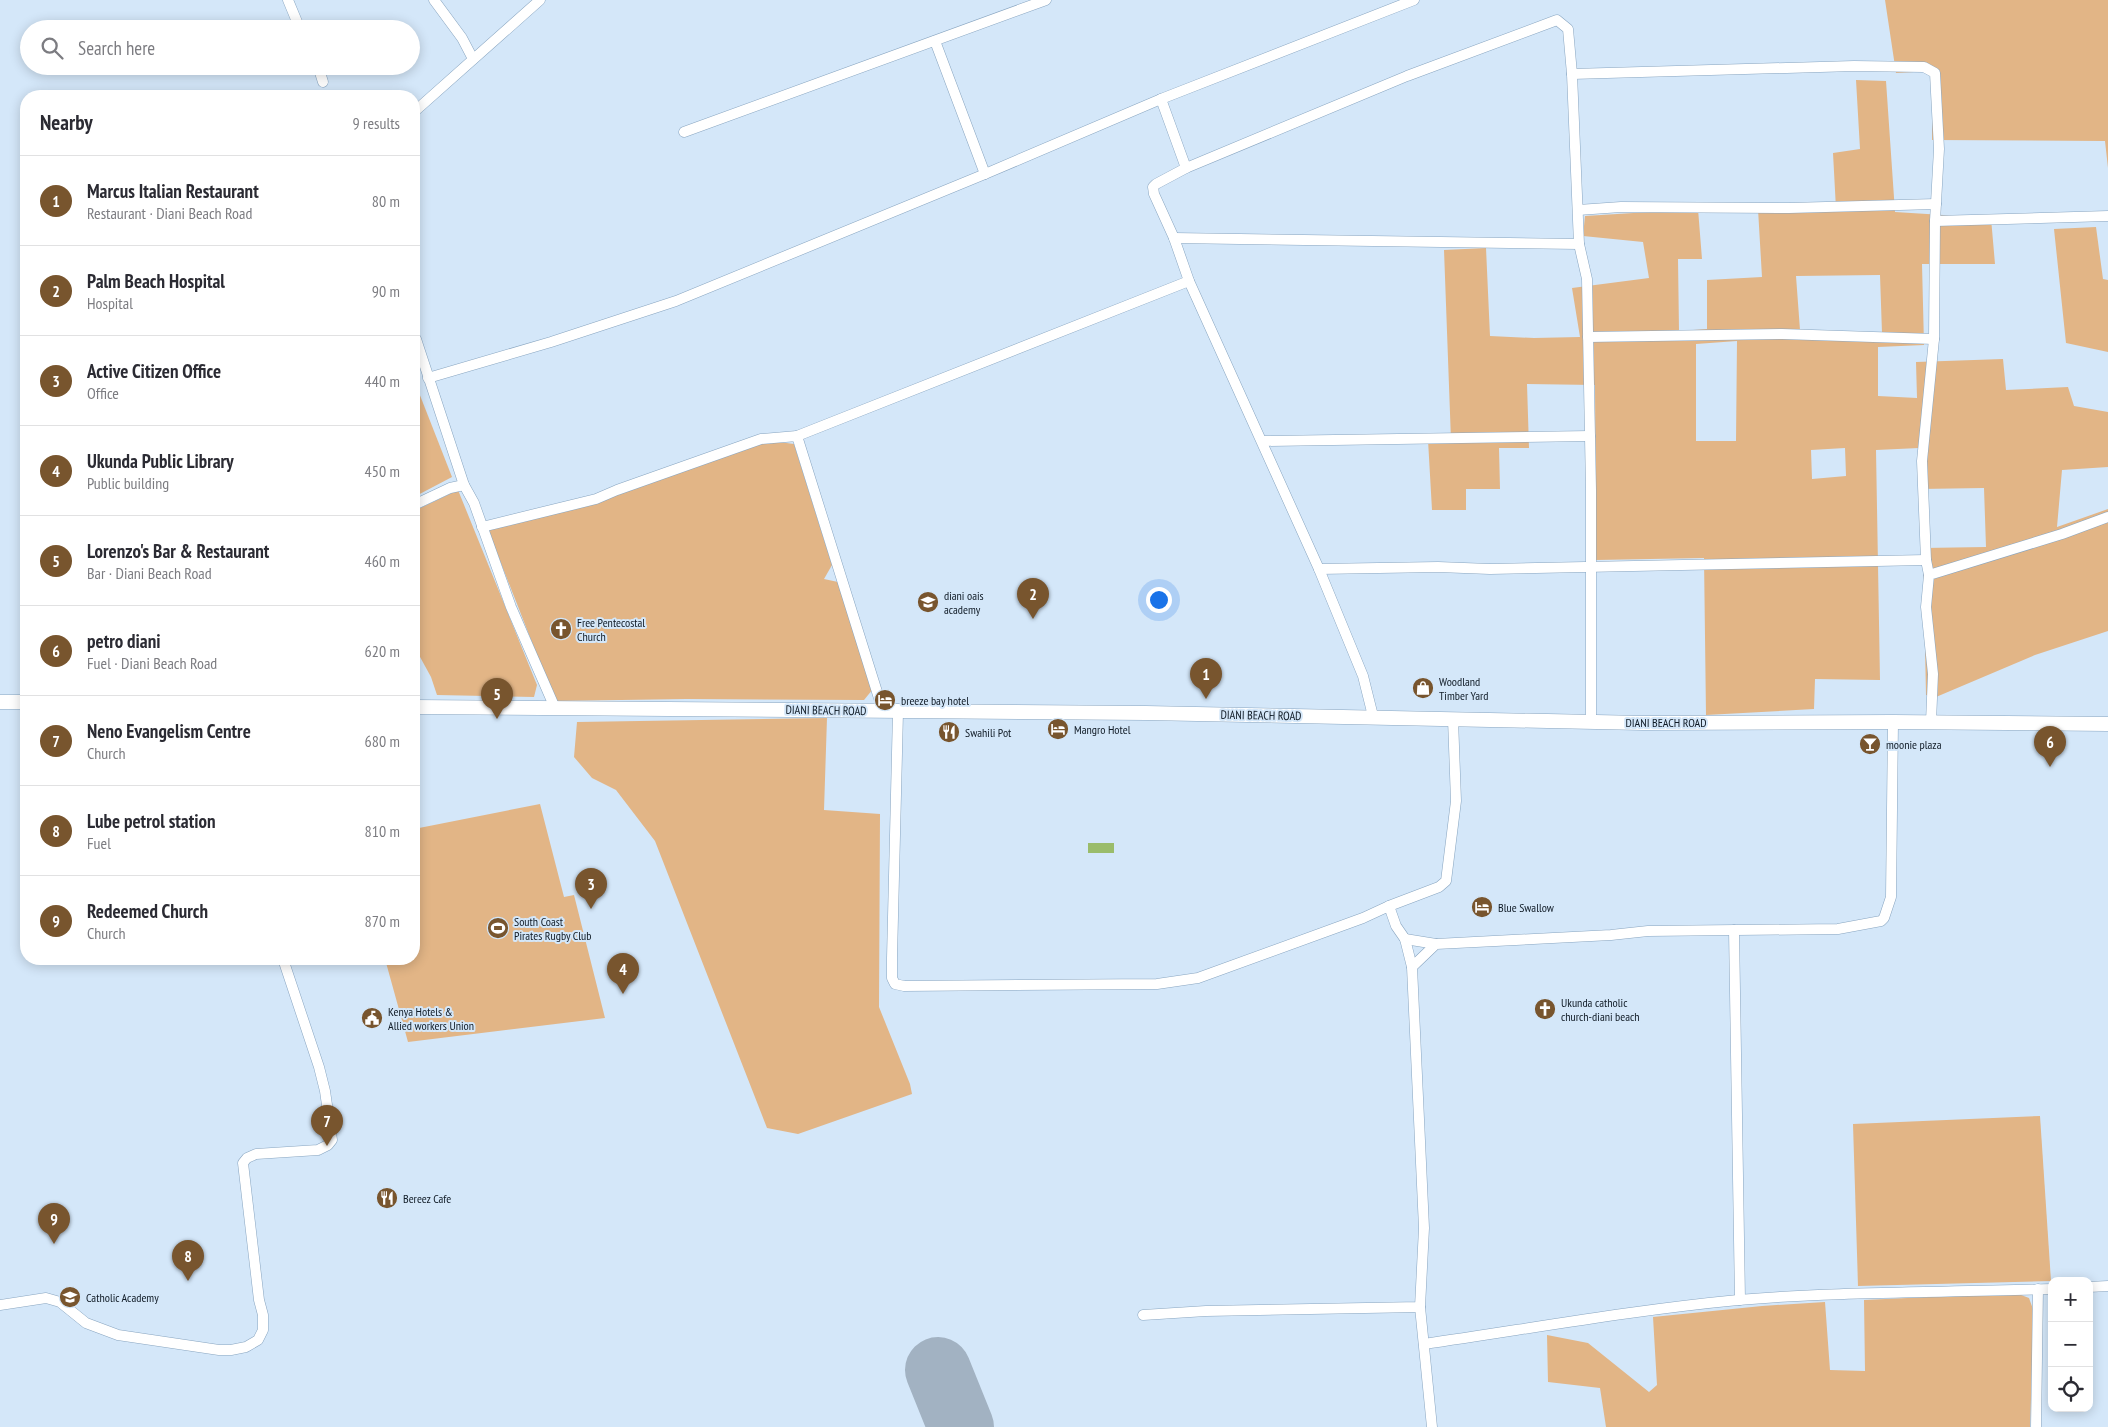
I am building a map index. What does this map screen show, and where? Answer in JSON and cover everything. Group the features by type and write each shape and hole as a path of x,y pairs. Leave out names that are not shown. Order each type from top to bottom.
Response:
{"main road":[{"path":"0,702 20,702"},
{"name":"DIANI BEACH ROAD","path":"420,707 1373,716 1591,721 2108,724"}],"street":[{"path":"288,0 296,20"},
{"path":"434,0 462,38 473,59"},
{"path":"420,107 540,0"},
{"path":"684,132 1046,0"},
{"path":"428,378 551,342 676,301 985,174 1161,99 1414,0"},
{"path":"1373,716 1363,676 1319,569 1189,281 1174,238 1154,194 1153,187 1186,168 1407,76 1557,20 1568,29 1572,74 1579,244 1587,279 1590,436 1591,721"},
{"path":"935,41 985,174"},
{"path":"1572,74 1854,66 1929,68 1936,76 1939,149 1935,221 1934,339 1922,461 1926,560 1929,575 1926,607 1933,674 1931,722"},
{"path":"320,75 322,82"},
{"path":"1161,99 1186,168"},
{"path":"1578,210 1621,207 1789,208 1936,204"},
{"path":"1935,221 2108,216"},
{"path":"1174,238 1579,244"},
{"path":"482,528 596,499 760,439 797,436 1189,281"},
{"path":"1588,337 1782,334 1934,339"},
{"path":"420,355 464,485 474,503 511,607 554,708"},
{"path":"797,436 883,711"},
{"path":"1262,441 1590,436"},
{"path":"420,502 450,488 464,485"},
{"path":"1929,575 2062,534 2108,517"},
{"path":"1319,569 1438,567 1490,569 1926,560"},
{"path":"898,712 892,978 895,984 904,986 1156,984 1198,978 1363,918 1439,887 1446,881 1456,801 1453,719"},
{"path":"1405,939 1436,944 1611,935 1648,931 1838,929 1877,922 1884,918 1891,897 1893,722"},
{"path":"1389,906 1396,926 1405,939 1412,967 1424,1228 1420,1307 1432,1427"},
{"path":"1734,930 1740,1300"},
{"path":"1412,967 1436,944"},
{"path":"0,1305 46,1298 60,1302 86,1323 118,1335 211,1349 231,1350 246,1347 258,1340 263,1330 263,1316 259,1300 243,1163 247,1158 256,1154 323,1148 332,1140 325,1091 319,1067 285,965"},
{"path":"2093,1287 2108,1286"},
{"path":"2036,1427 2038,1289"},
{"path":"1424,1344 1660,1309 1740,1300 1854,1294 2048,1289"},
{"path":"1143,1315 1206,1311 1420,1307"}],"shaded area":[{"path":"1885,0 2108,0 2108,168 2105,141 1932,140 1932,71 1896,73"},
{"path":"1856,80 1886,81 1895,212 1991,218 1995,264 1922,264 1924,345 1878,347 1878,396 1917,398 1916,362 2003,359 2006,390 2068,387 2074,406 2108,412 2108,467 2062,470 2057,527 2108,509 2108,631 2035,655 1936,697 1926,695 1923,548 1986,547 1984,488 1920,489 1919,448 1876,450 1880,680 1815,679 1814,709 1706,715 1704,558 1596,560 1595,385 1527,384 1529,448 1499,448 1500,489 1466,489 1466,510 1432,510 1428,440 1451,440 1444,250 1486,248 1490,336 1534,338 1580,337 1572,288 1649,278 1643,242 1583,236 1585,216 1698,209 1702,259 1678,259 1679,331 1707,329 1707,280 1762,277 1758,209 1836,209 1833,153 1860,149","holes":["1880,275 1882,333 1800,330 1796,276","1737,341 1736,441 1696,441 1696,344","1845,448 1846,476 1812,479 1811,450"]},
{"path":"2096,227 2103,279 2108,280 2108,352 2066,343 2054,229"},
{"path":"420,395 452,477 420,494"},
{"path":"764,440 794,444 832,565 824,579 838,582 873,689 864,700 686,699 555,701 488,530 612,495"},
{"path":"458,490 537,685 534,697 437,695 431,677 420,657 420,508"},
{"path":"827,718 824,810 880,814 879,1007 910,1084 912,1094 798,1134 767,1128 655,841 616,790 592,778 574,757 577,722"},
{"name":"South Coast Pirates Rugby Club","path":"540,804 564,897 574,895 605,1018 408,1042 387,965 420,965 420,828"},
{"path":"1088,843 1114,843 1114,853 1088,853"},
{"path":"2040,1116 2051,1277 2048,1277 2048,1281 1858,1286 1853,1124"},
{"path":"2016,1293 2029,1298 2034,1312 2030,1427 1606,1427 1600,1388 1548,1382 1547,1335 1588,1343 1649,1392 1657,1385 1653,1317 1825,1302 1830,1370 1865,1371 1864,1300"}],"runway":[{"path":"938,1370 961,1427"}],"place":[{"name":"diani oais academy","path":"928,602"},
{"name":"Palm Beach Hospital","path":"1033,619"},
{"name":"Free Pentecostal Church","path":"561,629"},
{"name":"Woodland Timber Yard","path":"1423,688"},
{"name":"Marcus Italian Restaurant","path":"1206,699"},
{"name":"breeze bay hotel","path":"885,700"},
{"name":"Lorenzo's Bar & Restaurant","path":"497,719"},
{"name":"Mangro Hotel","path":"1058,729"},
{"name":"Swahili Pot","path":"949,732"},
{"name":"moonie plaza","path":"1870,744"},
{"name":"petro diani","path":"2050,767"},
{"name":"Blue Swallow","path":"1482,907"},
{"name":"Active Citizen Office","path":"591,909"},
{"name":"South Coast Pirates Rugby Club","path":"498,928"},
{"name":"Ukunda Public Library","path":"623,994"},
{"name":"Ukunda catholic church-diani beach","path":"1545,1009"},
{"name":"Kenya Hotels & Allied workers Union","path":"372,1018"},
{"name":"Neno Evangelism Centre","path":"327,1146"},
{"name":"Bereez Cafe","path":"387,1198"},
{"name":"Redeemed Church","path":"54,1244"},
{"name":"Lube petrol station","path":"188,1281"},
{"name":"Catholic Academy","path":"70,1297"}]}
